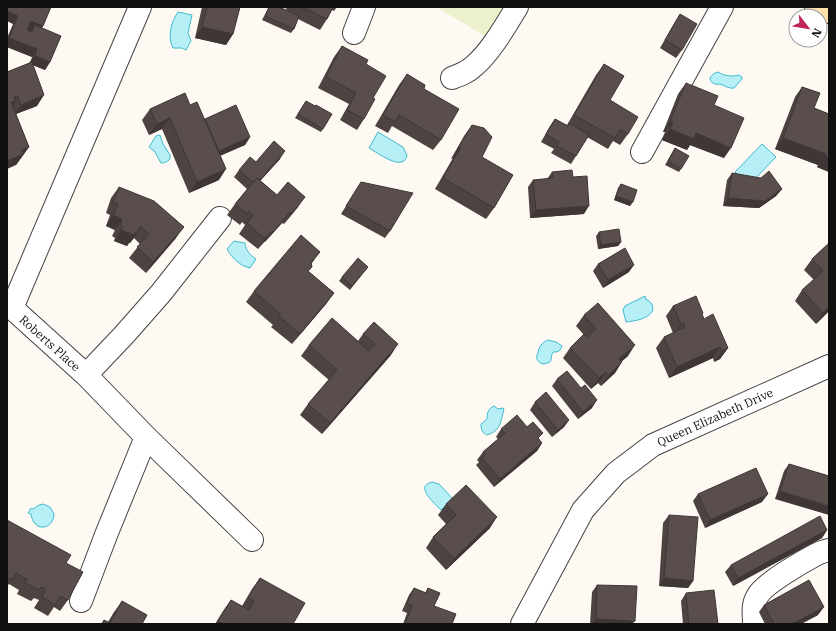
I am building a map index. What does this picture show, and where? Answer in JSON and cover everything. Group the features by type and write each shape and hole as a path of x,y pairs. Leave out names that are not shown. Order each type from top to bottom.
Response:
{"street":[{"name":"Roberts Place","path":"140,7 10,306 86,376 146,437 252,540"},
{"path":"354,33 364,7"},
{"path":"452,78 465,73 475,66 484,56 517,7"},
{"path":"642,152 722,7"},
{"path":"816,7 829,12"},
{"path":"86,376 161,293 220,218"},
{"name":"Queen Elizabeth Drive","path":"522,624 583,510 616,473 653,445 829,366"},
{"path":"81,602 106,535 146,437"},
{"path":"754,624 753,608 757,597 763,588 793,568 818,554 829,550"}],"green space":[{"path":"504,7 486,37 438,8"}],"water":[{"path":"178,12 192,15 188,33 191,41 186,50 182,48 173,48 171,44 170,34 173,20"},
{"path":"718,72 728,76 739,75 742,79 734,88 714,84 710,78"},
{"path":"378,132 403,147 407,155 405,160 396,162 390,160 369,148"},
{"path":"160,135 163,144 170,155 170,159 162,163 155,152 149,147 156,136"},
{"path":"762,144 776,157 752,182 745,182 735,172"},
{"path":"234,241 245,243 246,248 256,259 250,268 237,261 227,249"},
{"path":"645,296 646,300 652,304 653,310 651,313 641,319 626,322 623,310 625,306"},
{"path":"548,340 556,342 562,346 559,351 553,352 550,361 543,364 538,361 537,355 541,345"},
{"path":"494,406 498,409 504,409 500,425 495,431 487,435 482,431 481,424 487,419 490,408"},
{"path":"433,482 438,483 453,499 441,510 425,491 427,484"},
{"path":"43,504 50,507 54,514 53,520 50,524 43,527 35,524 31,514 28,513 31,508 33,509"}],"building":[{"path":"7,7 51,7 43,26 31,21 27,30 32,32 35,25 61,36 50,62 35,56 37,49 9,38 18,16 7,11"},
{"path":"207,7 240,7 233,34 202,27"},
{"path":"269,7 279,7 299,16 294,29 265,16"},
{"path":"302,7 333,7 327,19"},
{"path":"680,14 697,24 682,50 665,40"},
{"path":"342,46 368,60 366,64 386,76 373,98 375,99 364,119 347,110 356,93 326,77"},
{"path":"32,62 44,95 21,105 18,96 14,97 16,101 11,102 29,147 22,150 24,154 7,161 7,72"},
{"path":"604,64 624,76 610,100 638,117 628,134 620,130 615,138 574,115"},
{"path":"407,74 425,85 424,89 459,109 441,140 399,115 395,122 383,115"},
{"path":"686,83 718,96 714,105 744,118 731,148 696,133 694,139 670,129 673,122 670,121"},
{"path":"802,87 820,93 814,108 829,114 829,158 825,156 826,154 783,138"},
{"path":"185,93 190,105 197,102 226,169 197,182 170,118 157,124 150,109"},
{"path":"306,101 332,114 323,129 298,114"},
{"path":"236,105 250,137 219,151 205,119"},
{"path":"555,119 568,126 569,123 589,135 576,156 557,146 559,142 546,134"},
{"path":"472,125 484,128 492,137 482,157 513,175 494,208 443,178 461,147 458,148"},
{"path":"274,141 285,151 260,180 257,178 253,182 239,170 250,157 256,162"},
{"path":"675,148 689,156 681,169 668,161"},
{"path":"572,170 573,177 587,176 589,206 536,210 533,180 553,178 552,172"},
{"path":"769,171 782,189 765,201 728,198 732,173 761,178"},
{"path":"257,178 277,195 288,182 305,197 292,213 290,212 265,239 247,223 253,215 249,211 247,214 235,204"},
{"path":"361,182 413,193 390,231 346,206"},
{"path":"621,184 637,190 633,202 616,196"},
{"path":"119,187 154,201 184,227 153,262 137,247 149,234 140,226 138,232 134,235 121,230 123,227 120,225 122,219 113,215 118,204 113,202"},
{"path":"619,229 621,242 601,245 599,232"},
{"path":"301,235 320,252 311,262 312,267 308,271 334,293 300,334 254,291"},
{"path":"829,243 829,307 823,313 802,290 823,271 812,259"},
{"path":"625,248 634,265 608,280 598,264"},
{"path":"358,258 368,267 352,286 342,277"},
{"path":"696,296 704,319 713,314 728,348 722,351 720,347 677,367 664,337 685,327 683,323 681,324 673,306"},
{"path":"598,303 635,345 619,359 622,362 609,375 606,372 599,378 570,348 584,334 587,337 596,329 584,315"},
{"path":"332,318 369,351 375,344 363,334 374,322 398,344 330,423 308,404 337,370 309,345"},
{"path":"567,371 581,388 585,385 597,400 583,412 557,379"},
{"path":"546,392 569,420 558,430 535,402"},
{"path":"517,415 527,427 533,422 543,433 538,438 542,443 500,479 482,458 485,455 483,452 505,433 501,429"},
{"path":"789,464 829,476 829,506 780,491"},
{"path":"756,468 768,494 710,520 698,494"},
{"path":"466,485 497,517 454,559 433,537 456,515 446,504"},
{"path":"669,515 698,517 693,581 664,578"},
{"path":"820,516 827,530 738,578 731,565"},
{"path":"7,520 71,555 66,563 83,572 68,600 60,596 55,605 42,597 46,589 41,587 39,590 25,583 27,579 16,573 12,580 7,577"},
{"path":"260,578 305,603 293,624 224,624 218,621 231,600 249,610 254,601 248,598"},
{"path":"809,580 824,607 792,624 774,624 764,605"},
{"path":"597,585 637,586 635,621 596,619"},
{"path":"414,588 426,593 428,588 440,593 434,606 456,614 452,624 405,624 412,606 407,603"},
{"path":"714,590 718,624 689,624 686,593"},
{"path":"122,601 147,615 142,624 102,624 104,620 110,623"}]}
